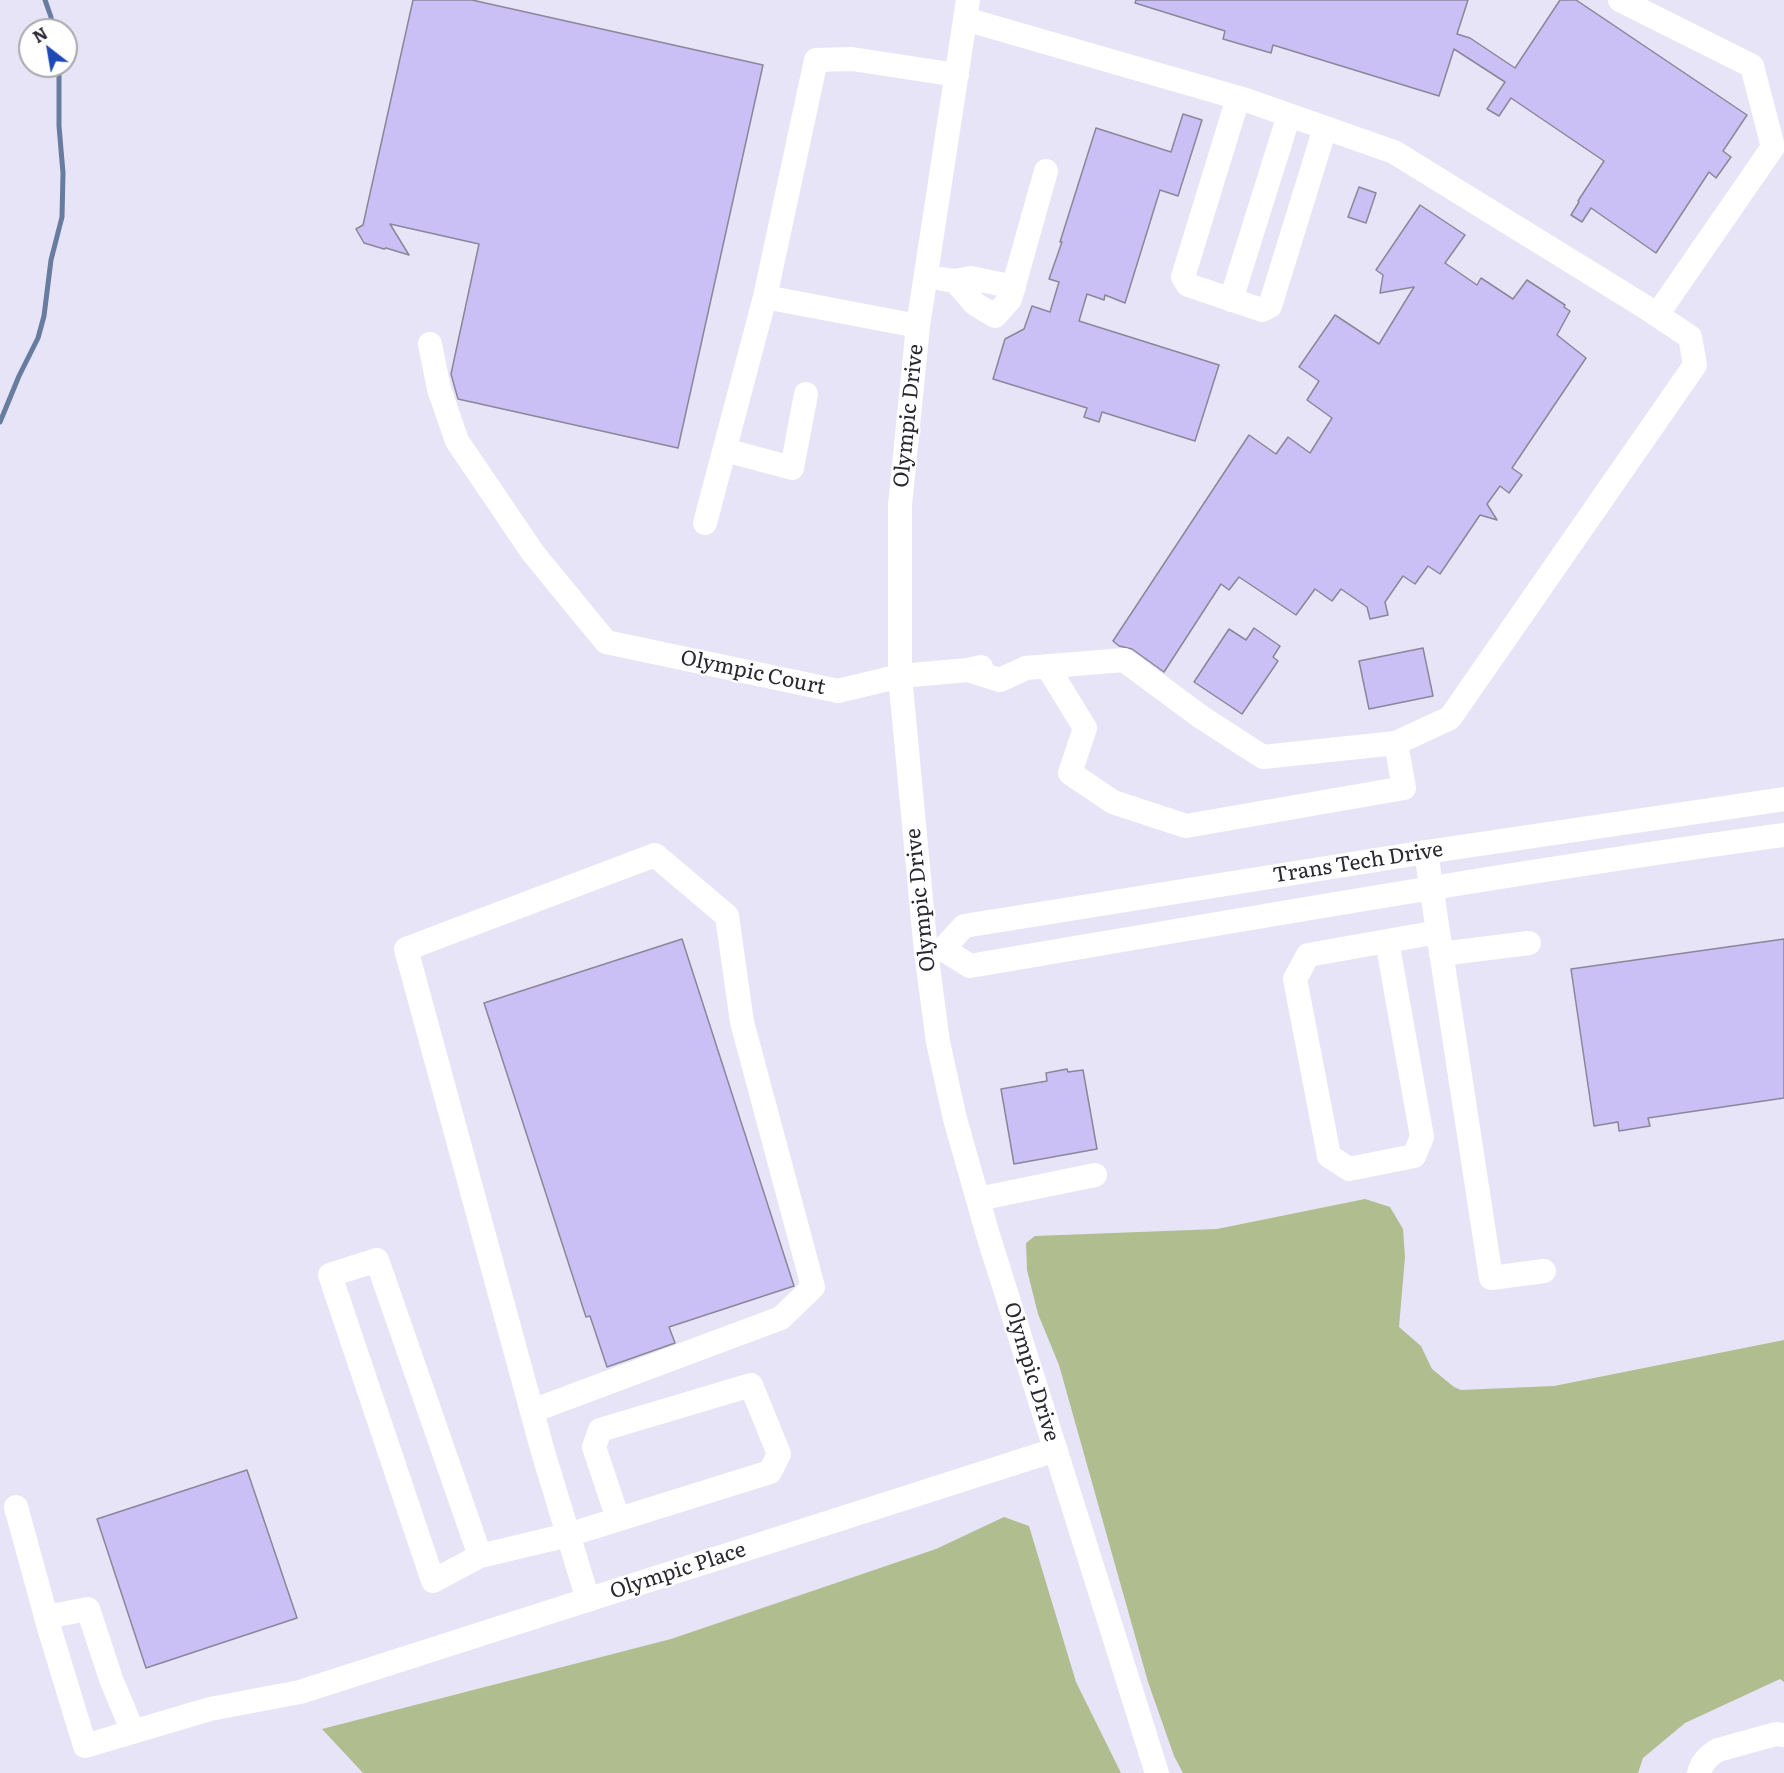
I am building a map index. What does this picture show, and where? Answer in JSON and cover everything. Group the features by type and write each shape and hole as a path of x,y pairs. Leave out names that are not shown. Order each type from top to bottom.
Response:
{"street":[{"path":"1620,0 1752,66 1773,147 1657,315"},
{"path":"967,10 1238,98 1394,152 1690,337 1695,365 1450,718 1396,743 1263,757 1201,717 1124,660 1037,667"},
{"name":"Olympic Drive","path":"967,10 918,326 900,505 900,676 934,950 938,1041 955,1119 978,1198 1157,1773"},
{"path":"705,523 765,297 816,60 852,59 957,75"},
{"path":"1238,98 1183,277 1188,285 1231,300 1262,310 1270,306 1326,128"},
{"path":"1231,300 1289,115"},
{"path":"955,281 975,304 995,316 1010,299 1046,171"},
{"path":"925,276 955,281 971,278 1014,287"},
{"path":"765,297 918,326"},
{"name":"Olympic Court","path":"430,344 439,389 457,441 532,553 606,642 838,691 900,676 968,670 1000,680 1037,667"},
{"path":"725,450 792,468 806,394"},
{"path":"1037,667 1084,728 1070,773 1113,802 1186,826 1404,788 1396,743"},
{"name":"Trans Tech Drive","path":"1784,799 1658,816 964,926 934,950 970,966 1431,888 1663,851 1784,835"},
{"path":"1658,816 1663,851"},
{"path":"1426,852 1491,1278 1544,1271"},
{"path":"532,1412 780,1318 813,1287 742,1022 727,916 655,855 406,949 532,1412 588,1600"},
{"path":"1387,941 1422,1137 1414,1156 1349,1169 1329,1156 1295,979 1308,955 1387,941 1529,943"},
{"path":"978,1198 1095,1175"},
{"path":"480,1556 377,1260 330,1275 433,1581 480,1556 568,1535 618,1520 770,1472 779,1454 751,1385 600,1430 594,1448 618,1520"},
{"name":"Olympic Place","path":"46,1617 85,1746 210,1709 300,1692 1055,1450"},
{"path":"16,1507 46,1617 88,1609 111,1679 133,1732"},
{"path":"1699,1773 1701,1765 1718,1750 1776,1734 1784,1735"}],"green space":[{"path":"1365,1199 1390,1207 1403,1229 1405,1257 1399,1327 1421,1346 1432,1369 1461,1390 1554,1386 1784,1340 1784,1682 1780,1679 1685,1723 1643,1758 1638,1773 1183,1773 1174,1756 1148,1682 1059,1365 1038,1314 1027,1270 1026,1243 1035,1236 1217,1229"},
{"path":"1004,1517 1029,1526 1076,1682 1121,1773 363,1773 322,1729 671,1639 936,1549"}],"building":[{"path":"413,0 472,0 763,65 678,448 458,399 451,374 479,244 390,224 409,255 364,243 356,229 363,225"},
{"path":"1136,0 1468,0 1457,34 1470,38 1515,68 1560,0 1576,0 1747,115 1723,151 1731,157 1716,178 1709,172 1656,253 1591,208 1582,222 1571,215 1604,161 1511,98 1499,116 1487,109 1505,82 1454,49 1439,96 1273,45 1271,53 1223,39 1225,31 1135,3"},
{"path":"1183,114 1202,120 1178,196 1160,190 1125,303 1105,295 1104,300 1087,294 1079,321 1219,365 1195,441 1102,412 1099,422 1084,417 1087,408 993,379 1005,339 1024,329 1032,306 1050,312 1059,282 1049,279 1096,128 1171,152"},
{"path":"1359,187 1376,193 1366,223 1348,217"},
{"path":"1420,205 1465,235 1445,263 1477,285 1481,278 1513,299 1527,280 1565,305 1564,307 1570,311 1557,335 1586,358 1512,468 1522,475 1509,493 1500,486 1487,504 1497,520 1480,515 1440,574 1428,566 1415,584 1403,576 1385,602 1388,615 1370,619 1367,607 1341,589 1332,601 1315,589 1296,615 1239,577 1229,590 1221,584 1164,672 1132,649 1119,646 1113,641 1249,435 1276,454 1288,437 1310,453 1332,418 1307,400 1319,381 1299,367 1335,315 1379,344 1414,287 1380,293 1383,275 1376,270"},
{"path":"1254,628 1280,646 1273,657 1278,661 1242,714 1194,682 1229,629 1246,640"},
{"path":"1423,648 1433,696 1369,709 1359,661"},
{"path":"682,939 794,1286 669,1327 675,1343 607,1367 590,1316 586,1317 484,1003"},
{"path":"1784,939 1784,1098 1648,1118 1650,1126 1619,1131 1618,1122 1594,1126 1571,969"},
{"path":"1067,1069 1068,1072 1083,1070 1097,1149 1014,1164 1001,1089 1047,1081 1046,1073"},
{"path":"247,1470 297,1618 146,1668 97,1519"}],"waterway":[{"path":"45,0 51,18"},
{"path":"0,422 38,338 44,316 51,260 62,217 63,173 59,126 59,78"}]}
